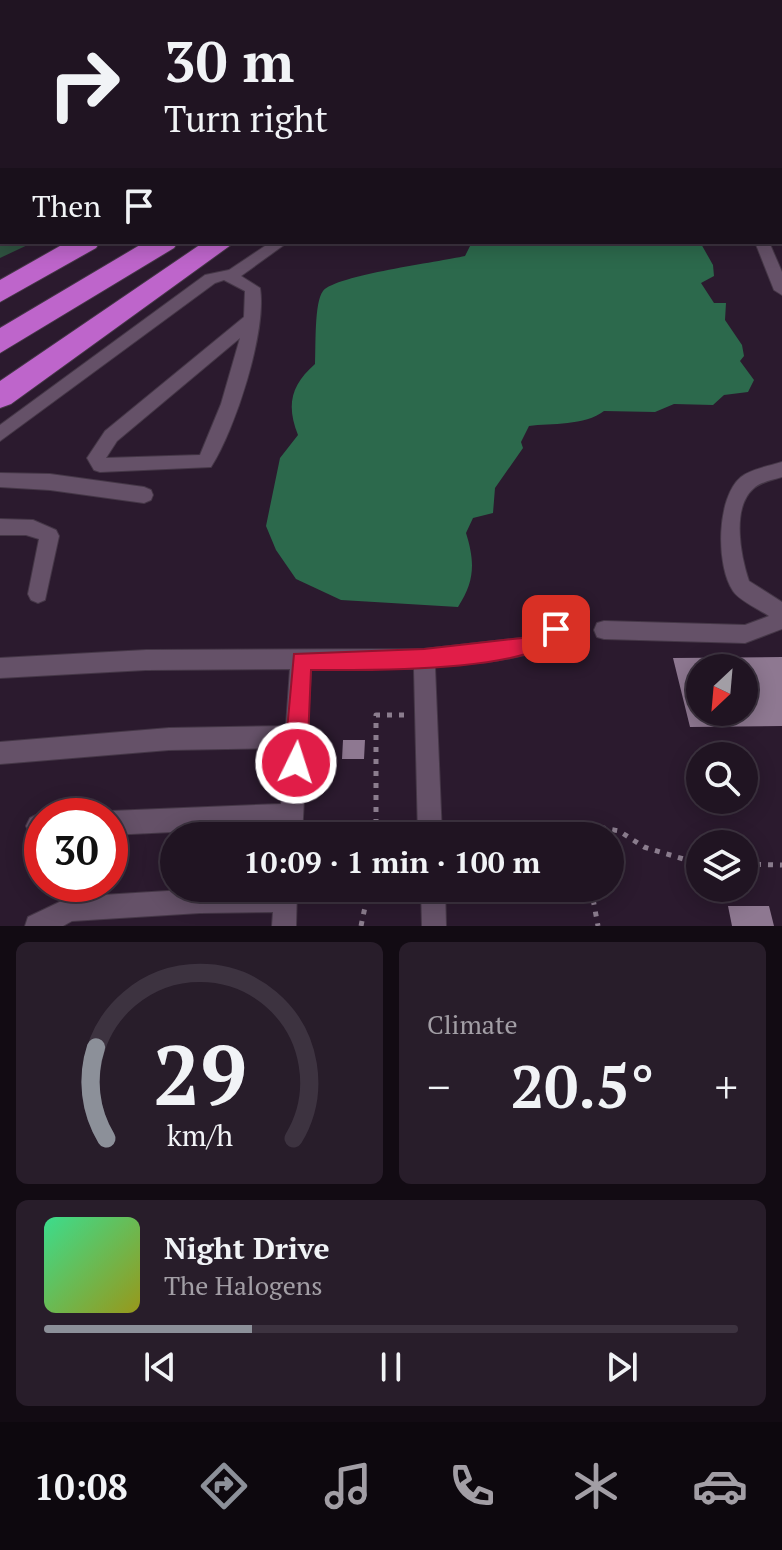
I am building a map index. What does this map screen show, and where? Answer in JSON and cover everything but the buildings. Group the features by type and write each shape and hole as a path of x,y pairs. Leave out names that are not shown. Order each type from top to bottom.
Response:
{"highway":[{"path":"0,270 55,244"},
{"path":"0,292 84,244"},
{"path":"0,342 162,244"},
{"path":"0,396 219,244"}],"street":[{"path":"0,434 210,279 232,275 278,244"},
{"path":"763,244 782,290"},
{"path":"232,275 256,293 252,319 215,449 205,462 163,465 97,463 101,445 252,319"},
{"path":"782,469 754,478 739,491 734,500 731,545 741,587 782,613"},
{"path":"0,480 50,482 144,495"},
{"path":"0,527 44,531 49,536 38,594"},
{"path":"604,630 745,634 782,620"},
{"path":"0,668 146,660 424,659 525,647 556,629"},
{"path":"424,659 430,822"},
{"path":"291,822 301,661"},
{"path":"0,753 169,739 297,737"},
{"path":"128,823 160,824"},
{"path":"37,926 70,909 184,902"},
{"path":"284,926 286,902"},
{"path":"433,902 434,926"}],"path":[{"path":"376,822 376,715 426,715"},
{"path":"624,834 644,847 686,860"},
{"path":"758,864 782,865"},
{"path":"361,926 366,902"},
{"path":"594,902 598,926"}],"shaded area":[{"path":"0,244 30,244 0,258"},
{"path":"471,244 701,244 713,265 714,276 701,283 714,303 726,303 725,320 742,345 744,356 740,361 754,380 748,392 724,395 713,405 674,404 655,412 604,411 578,422 529,426 521,442 523,448 495,488 493,513 473,518 466,533 472,571 468,589 458,607 341,600 296,579 276,550 266,526 280,458 298,435 292,414 293,396 301,380 315,364 320,297 332,285 347,280 465,256"}],"route":[{"path":"296,763 301,661 424,659 443,654 525,647 556,629"}]}
